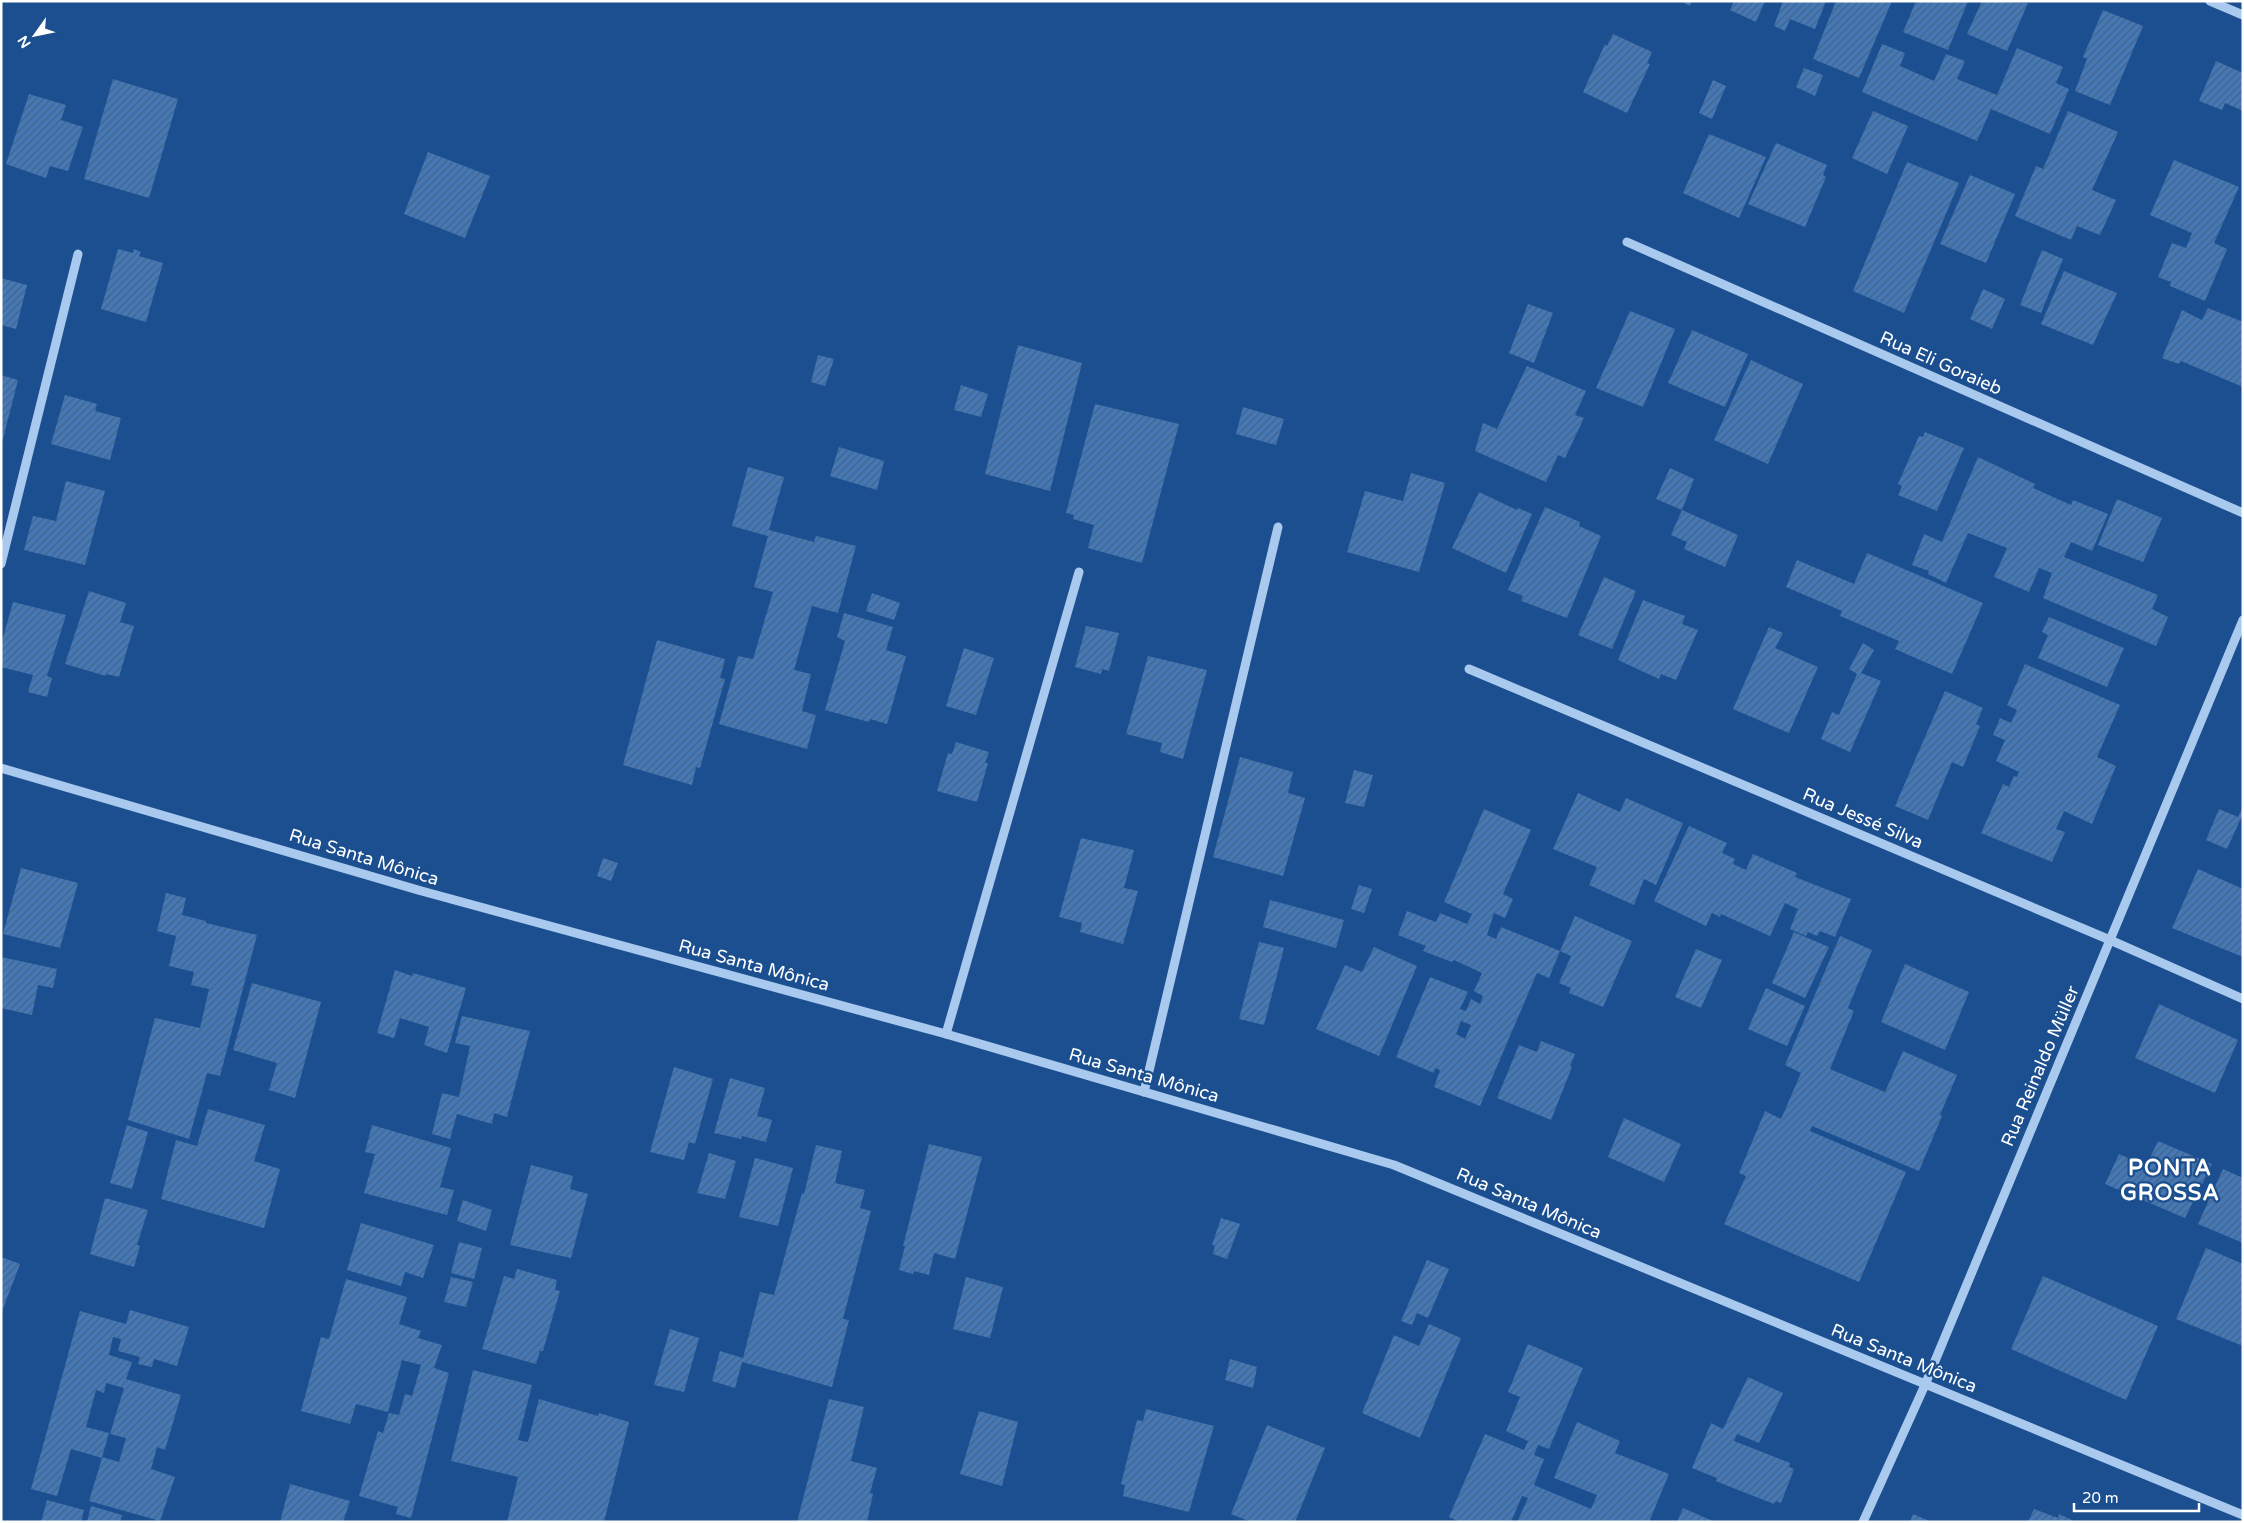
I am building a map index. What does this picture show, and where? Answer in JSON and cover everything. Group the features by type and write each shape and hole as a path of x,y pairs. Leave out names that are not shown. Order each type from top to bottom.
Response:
{"street":[{"path":"2210,1 2243,15"},
{"name":"Rua Eli Goraieb","path":"1627,242 2243,513"},
{"path":"1,564 78,254"},
{"path":"1144,1092 1278,527"},
{"path":"946,1034 1079,572"},
{"name":"Rua Reinaldo Müller","path":"1863,1522 1924,1385 2243,620"},
{"name":"Rua Jessé Silva","path":"1469,669 2110,940 2243,999"},
{"name":"Rua Santa Mônica","path":"1,768 418,890 946,1034 1394,1165 2243,1515"}],"building":[{"path":"1680,1 1692,1 1690,6"},
{"path":"1734,1 1765,1 1756,22 1730,10"},
{"path":"1783,1 1826,1 1815,29 1790,19 1785,31 1774,26"},
{"path":"1836,1 1892,1 1859,78 1813,59"},
{"path":"1916,1 1968,1 1948,50 1903,32"},
{"path":"1982,1 2028,3 2007,51 1967,34"},
{"path":"2103,10 2143,26 2110,105 2075,91 2087,59 2083,57"},
{"path":"1613,34 1652,52 1647,63 1650,64 1627,113 1583,92 1605,44 1607,46"},
{"path":"1882,44 1905,53 1900,66 1934,81 1946,54 1965,61 1957,79 1997,95 2017,48 2063,67 2056,83 2069,89 2050,134 1991,109 1977,141 1862,92"},
{"path":"2216,61 2243,73 2243,111 2225,103 2222,110 2199,101"},
{"path":"1804,68 1823,75 1815,96 1796,87"},
{"path":"113,79 178,99 149,198 84,179"},
{"path":"1713,80 1726,86 1712,119 1699,113"},
{"path":"29,94 66,105 61,120 83,127 68,171 50,166 46,178 6,164"},
{"path":"1873,111 1908,126 1887,174 1852,158"},
{"path":"2068,111 2118,132 2092,190 2116,200 2100,235 2077,226 2071,240 2015,216 2036,166 2043,169"},
{"path":"1709,134 1766,157 1739,218 1683,193"},
{"path":"1776,143 1827,165 1823,175 1826,177 1805,227 1748,204"},
{"path":"428,152 490,176 465,238 404,214"},
{"path":"2174,160 2239,187 2214,243 2227,249 2205,301 2170,286 2171,282 2158,277 2172,243 2186,248 2192,233 2150,215"},
{"path":"1907,162 1959,183 1904,313 1853,291"},
{"path":"1970,175 2015,194 1986,263 1940,244"},
{"path":"118,249 133,253 134,249 141,252 139,256 163,263 146,322 101,309"},
{"path":"2042,250 2063,259 2041,313 2020,305"},
{"path":"2064,271 2117,293 2093,345 2041,324"},
{"path":"1,278 27,285 16,329 1,325"},
{"path":"1983,289 2005,299 1992,329 1970,319"},
{"path":"1528,304 1553,313 1534,363 1509,353"},
{"path":"2208,308 2243,322 2243,387 2181,361 2179,364 2162,358 2182,310 2202,320"},
{"path":"1630,311 1675,329 1643,407 1596,388"},
{"path":"1692,330 1748,354 1725,407 1668,383"},
{"path":"1018,345 1082,363 1050,491 985,474"},
{"path":"818,355 834,359 825,386 811,382"},
{"path":"1751,360 1803,384 1768,464 1714,440"},
{"path":"1527,366 1586,391 1575,415 1584,418 1565,458 1558,455 1546,482 1475,451 1483,423 1497,429"},
{"path":"1,375 18,380 2,443 1,443"},
{"path":"961,385 988,394 981,417 954,410"},
{"path":"65,395 97,404 95,411 121,418 110,460 51,444"},
{"path":"1095,404 1179,424 1142,563 1088,548 1094,525 1073,519 1074,515 1066,513"},
{"path":"1243,407 1284,419 1276,445 1236,434"},
{"path":"1925,432 1964,448 1937,511 1898,495 1902,486 1898,484 1919,436 1923,437"},
{"path":"839,447 884,461 877,490 830,476"},
{"path":"1978,457 2035,484 2033,488 2071,505 2073,500 2108,514 2092,551 2071,542 2064,557 2158,595 2152,609 2168,617 2156,646 2043,598 2052,573 2039,568 2029,592 1994,577 2007,548 1968,533 1946,583 1928,574 1929,571 1912,565 1924,534 1942,542"},
{"path":"748,467 784,477 769,530 814,542 816,536 856,546 838,613 812,606 794,670 811,674 802,711 816,715 807,749 719,724 738,656 753,659 773,592 754,587 768,536 732,526"},
{"path":"1670,468 1694,479 1682,510 1656,499"},
{"path":"1411,473 1445,483 1419,572 1347,552 1365,491 1403,501"},
{"path":"66,481 105,491 85,565 24,550 33,516 56,521"},
{"path":"1479,492 1517,510 1518,508 1532,514 1506,573 1452,548"},
{"path":"2117,499 2162,518 2143,562 2098,545"},
{"path":"1545,507 1580,522 1579,526 1601,536 1567,618 1521,601 1523,596 1508,590"},
{"path":"1682,510 1738,535 1725,567 1684,549 1687,542 1671,535"},
{"path":"1867,553 1983,603 1952,674 1895,649 1899,641 1840,616 1842,611 1786,587 1797,560 1854,584"},
{"path":"1604,577 1636,591 1612,649 1578,635"},
{"path":"89,591 126,603 120,622 134,626 119,677 106,674 106,676 65,664"},
{"path":"872,593 900,603 894,620 866,611"},
{"path":"1643,600 1685,616 1682,624 1698,630 1676,680 1661,674 1659,679 1618,660"},
{"path":"13,602 66,615 47,676 52,678 47,697 28,692 33,675 1,667 1,645"},
{"path":"844,613 893,627 886,650 906,656 887,724 870,719 869,722 825,710 845,641 837,637"},
{"path":"2049,617 2124,648 2107,687 2038,658 2048,635 2042,632"},
{"path":"1086,626 1119,633 1109,671 1102,669 1101,674 1075,667"},
{"path":"1769,627 1783,633 1775,648 1818,667 1789,733 1733,709"},
{"path":"657,640 725,659 720,678 725,679 700,768 696,767 692,785 623,765"},
{"path":"1863,643 1874,650 1861,673 1881,681 1850,752 1821,739 1832,712 1839,715 1857,674 1849,669"},
{"path":"964,648 994,658 976,715 946,706"},
{"path":"1148,656 1207,670 1183,759 1160,752 1162,743 1126,734"},
{"path":"2025,664 2120,705 2097,757 2116,766 2092,824 2064,811 2056,829 2065,832 2052,862 1981,833 2003,784 2009,787 2014,776 2017,777 2019,772 1996,761 2005,740 1993,735 2000,718 2011,723 2017,710 2007,705"},
{"path":"1945,691 1983,708 1976,724 1980,726 1963,767 1952,762 1928,820 1895,806"},
{"path":"956,742 989,752 985,763 988,763 977,802 937,791 948,753 952,754"},
{"path":"1240,757 1293,772 1288,793 1305,798 1283,876 1213,857"},
{"path":"1354,770 1373,775 1364,807 1345,803"},
{"path":"1578,793 1620,812 1626,798 1683,823 1656,885 1644,879 1634,905 1589,885 1597,867 1553,849"},
{"path":"2243,807 2243,819 2241,818 2227,849 2206,840 2219,809 2238,817"},
{"path":"1484,809 1531,830 1503,894 1513,899 1505,918 1494,913 1487,935 1496,939 1501,927 1560,951 1549,978 1537,973 1480,1106 1434,1087 1440,1070 1435,1068 1434,1073 1396,1057 1430,977 1468,992 1460,1009 1466,1011 1471,999 1480,1004 1483,996 1474,991 1482,973 1454,960 1452,962 1423,951 1426,946 1398,935 1407,911 1436,922 1440,913 1467,924 1472,914 1444,902","holes":["1461,1021 1471,1025 1465,1039 1456,1034"]},
{"path":"1689,826 1727,843 1722,853 1735,859 1733,864 1746,870 1753,854 1797,873 1795,877 1851,899 1835,937 1820,931 1817,936 1808,932 1806,936 1790,929 1798,909 1785,903 1770,936 1721,914 1720,917 1712,913 1706,926 1654,901"},
{"path":"1081,838 1134,850 1124,888 1138,891 1123,944 1080,932 1082,923 1059,917"},
{"path":"603,858 618,863 611,881 597,876"},
{"path":"21,868 78,883 60,948 3,934"},
{"path":"2198,869 2243,889 2243,957 2172,928"},
{"path":"1359,885 1372,889 1364,913 1351,909"},
{"path":"166,893 186,898 182,915 206,921 206,923 257,935 220,1076 207,1073 189,1139 128,1120 155,1018 200,1028 209,989 191,985 194,972 169,966 176,936 157,931"},
{"path":"1270,900 1344,920 1336,948 1263,927"},
{"path":"1575,916 1632,941 1603,1007 1569,993 1571,988 1559,983 1571,956 1560,951"},
{"path":"1794,932 1829,947 1805,998 1772,983"},
{"path":"1840,936 1872,950 1848,1008 1854,1011 1830,1069 1885,1092 1903,1051 1957,1075 1919,1171 1812,1126 1810,1131 1906,1172 1859,1282 1724,1224 1746,1176 1739,1173 1765,1111 1781,1119 1801,1073 1785,1065"},
{"path":"1259,942 1284,948 1264,1025 1239,1019"},
{"path":"1374,947 1417,966 1379,1056 1316,1029 1345,965 1362,972"},
{"path":"1696,949 1722,960 1701,1008 1675,997"},
{"path":"1,957 57,969 53,988 38,985 32,1015 1,1008"},
{"path":"1905,964 1969,992 1945,1050 1881,1022"},
{"path":"395,970 412,976 413,973 466,988 447,1053 424,1045 429,1027 400,1018 394,1038 377,1033"},
{"path":"252,983 321,1002 295,1098 269,1090 277,1063 233,1050"},
{"path":"1766,988 1805,1006 1787,1046 1748,1029"},
{"path":"2159,1004 2238,1040 2215,1093 2135,1058"},
{"path":"462,1016 530,1031 507,1117 494,1113 492,1124 457,1114 450,1139 432,1134 442,1093 459,1097 470,1046 455,1043"},
{"path":"1541,1041 1575,1054 1570,1066 1572,1067 1551,1120 1497,1098 1519,1045 1537,1052"},
{"path":"674,1067 713,1079 695,1144 689,1142 684,1160 650,1152"},
{"path":"730,1078 765,1088 757,1116 772,1120 766,1142 742,1136 741,1139 714,1133"},
{"path":"208,1109 265,1125 254,1161 280,1169 264,1228 161,1199 176,1140 197,1146"},
{"path":"1624,1118 1681,1144 1664,1182 1608,1157"},
{"path":"127,1125 148,1132 132,1189 110,1183"},
{"path":"372,1125 451,1148 440,1187 454,1190 447,1215 364,1193 375,1154 365,1152"},
{"path":"2158,1141 2212,1164 2185,1218 2105,1184 2119,1154 2146,1166"},
{"path":"929,1144 982,1157 955,1259 934,1253 929,1275 914,1271 913,1274 899,1270 905,1246 903,1246"},
{"path":"816,1145 842,1151 835,1183 865,1190 860,1208 871,1211 843,1319 849,1320 832,1387 742,1362 735,1388 712,1381 720,1351 743,1358 760,1292 774,1295 802,1193 804,1194"},
{"path":"709,1153 736,1161 725,1199 697,1193"},
{"path":"755,1158 793,1168 778,1226 739,1217"},
{"path":"531,1165 573,1176 570,1189 588,1194 571,1258 510,1245"},
{"path":"2223,1169 2243,1178 2243,1243 2198,1224"},
{"path":"105,1198 148,1210 137,1245 140,1246 134,1267 90,1254"},
{"path":"463,1200 492,1210 486,1231 457,1221"},
{"path":"1221,1218 1240,1224 1227,1259 1213,1254 1215,1246 1212,1245"},
{"path":"361,1223 434,1245 423,1278 405,1272 401,1286 347,1270"},
{"path":"459,1242 482,1248 474,1279 451,1273"},
{"path":"2206,1248 2243,1264 2243,1346 2176,1319"},
{"path":"1,1257 20,1264 1,1314"},
{"path":"1427,1260 1449,1269 1428,1318 1417,1313 1412,1325 1401,1321"},
{"path":"517,1269 557,1280 555,1290 560,1291 543,1351 540,1351 536,1364 482,1349 504,1276 514,1279"},
{"path":"2043,1276 2158,1326 2126,1400 2011,1349"},
{"path":"451,1277 473,1282 466,1307 444,1302"},
{"path":"966,1277 1003,1287 990,1338 953,1329"},
{"path":"346,1279 407,1297 399,1324 421,1331 418,1338 442,1345 434,1368 449,1373 411,1518 396,1514 398,1507 359,1496 378,1431 383,1433 389,1413 399,1415 405,1394 412,1396 421,1365 402,1360 388,1412 356,1404 350,1424 301,1411 321,1337 329,1339"},
{"path":"130,1310 189,1327 177,1366 154,1359 152,1367 138,1364 140,1357 118,1351 121,1339 113,1337 109,1355 132,1362 126,1379 181,1395 165,1450 157,1447 151,1469 175,1477 160,1521 89,1501 102,1458 71,1449 57,1496 31,1489 80,1311 126,1324","holes":["106,1383 124,1388 110,1434 126,1438 119,1462 102,1457 109,1433 86,1427 96,1390 104,1393"]},
{"path":"1429,1324 1461,1338 1420,1438 1362,1413 1394,1335 1419,1346"},
{"path":"670,1329 699,1338 684,1392 654,1385"},
{"path":"1528,1344 1583,1368 1549,1449 1538,1445 1534,1455 1544,1459 1534,1485 1591,1509 1597,1495 1554,1478 1577,1422 1620,1441 1615,1453 1669,1474 1649,1522 1517,1522 1528,1498 1522,1496 1511,1522 1460,1522 1449,1517 1485,1434 1524,1450 1528,1441 1506,1431 1520,1397 1508,1392"},
{"path":"1230,1359 1257,1367 1253,1388 1225,1380"},
{"path":"473,1370 532,1385 518,1440 528,1442 539,1399 598,1416 599,1413 629,1422 604,1522 507,1522 518,1477 451,1461"},
{"path":"1748,1377 1783,1393 1759,1443 1737,1434 1734,1441 1790,1463 1789,1467 1794,1469 1781,1503 1776,1501 1774,1504 1728,1486 1716,1481 1717,1478 1692,1468 1711,1423 1723,1429"},
{"path":"829,1399 864,1407 851,1461 877,1468 870,1493 873,1494 867,1522 797,1522"},
{"path":"1146,1409 1214,1426 1189,1512 1123,1496 1125,1485 1121,1484 1137,1420 1143,1421"},
{"path":"979,1411 1018,1422 1002,1486 960,1474"},
{"path":"1267,1425 1325,1448 1295,1522 1251,1522 1231,1514"},
{"path":"290,1484 350,1501 343,1522 280,1522"},
{"path":"47,1500 84,1510 81,1522 41,1522"},
{"path":"91,1506 122,1515 120,1522 87,1522"},
{"path":"1683,1508 1715,1522 1677,1522"},
{"path":"2034,1509 2058,1518 2059,1514 2076,1522 2028,1522"},
{"path":"1913,1514 1932,1522 1910,1522"}],"district":[{"name":"PONTA GROSSA","path":"2170,1180"}]}
